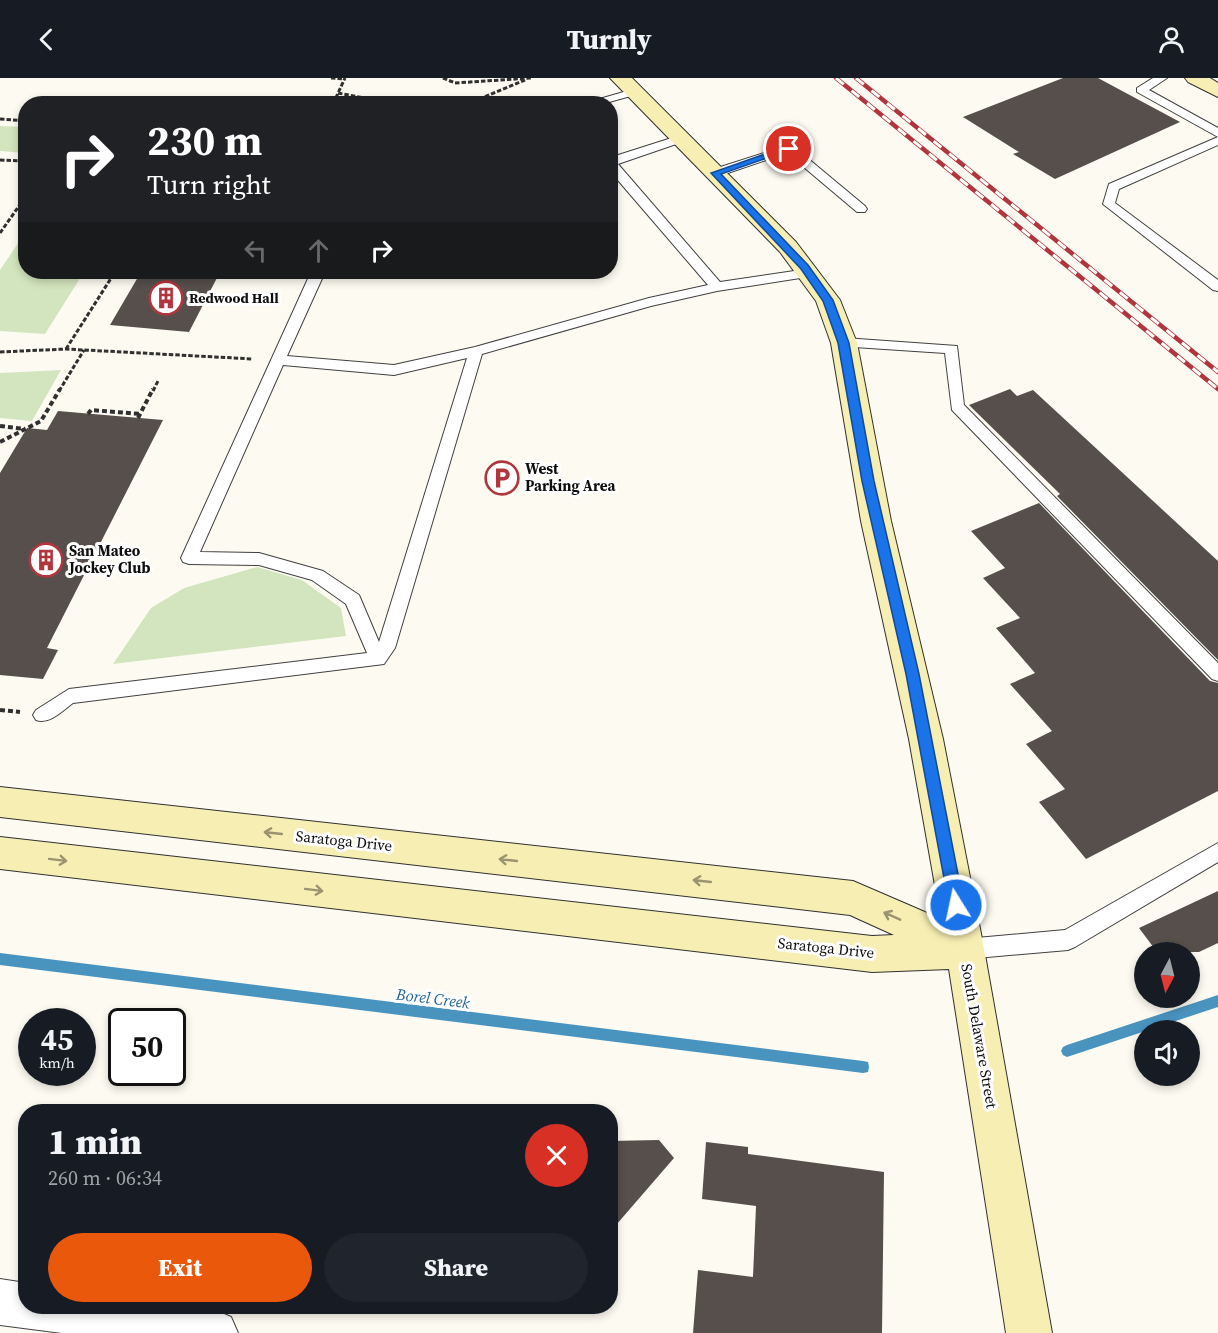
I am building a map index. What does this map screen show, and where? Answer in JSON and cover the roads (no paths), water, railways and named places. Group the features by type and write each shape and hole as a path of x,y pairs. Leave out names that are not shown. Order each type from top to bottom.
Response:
{"main road":[{"path":"1195,78 1218,90"},
{"name":"South Delaware Street","path":"627,85 788,247 828,300 844,343 874,511 926,739 965,949 1029,1333"},
{"name":"Saratoga Drive","path":"0,802 853,898 965,949"},
{"name":"Saratoga Drive","path":"0,853 872,954 965,949"}],"street":[{"path":"0,1302 18,1305"},
{"path":"86,1314 215,1333"}],"lane":[{"path":"1161,78 1141,90 1218,133"},
{"path":"604,96 627,85"},
{"path":"1201,124 1218,116"},
{"path":"618,159 681,139"},
{"path":"1218,141 1113,187 1109,204 1218,287"},
{"path":"715,173 789,149 861,209"},
{"path":"618,172 717,287"},
{"path":"278,360 394,370 476,351 545,329 649,302 717,287 808,273"},
{"path":"315,279 189,558 259,559 317,575 352,600 378,660"},
{"path":"844,343 952,349 957,406 1218,675"},
{"path":"42,715 69,696 378,660 386,648 476,351"},
{"path":"965,949 1068,940 1218,852"}],"waterway":[{"name":"Borel Creek","path":"0,959 863,1067"},
{"name":"Borel Creek","path":"1067,1051 1218,1001"}],"railway":[{"path":"836,78 1218,389"},
{"path":"856,78 1218,372"}],"place":[{"name":"Redwood Hall","path":"166,298"},
{"name":"West Parking Area","path":"502,478"},
{"name":"San Mateo Jockey Club","path":"46,560"}]}
